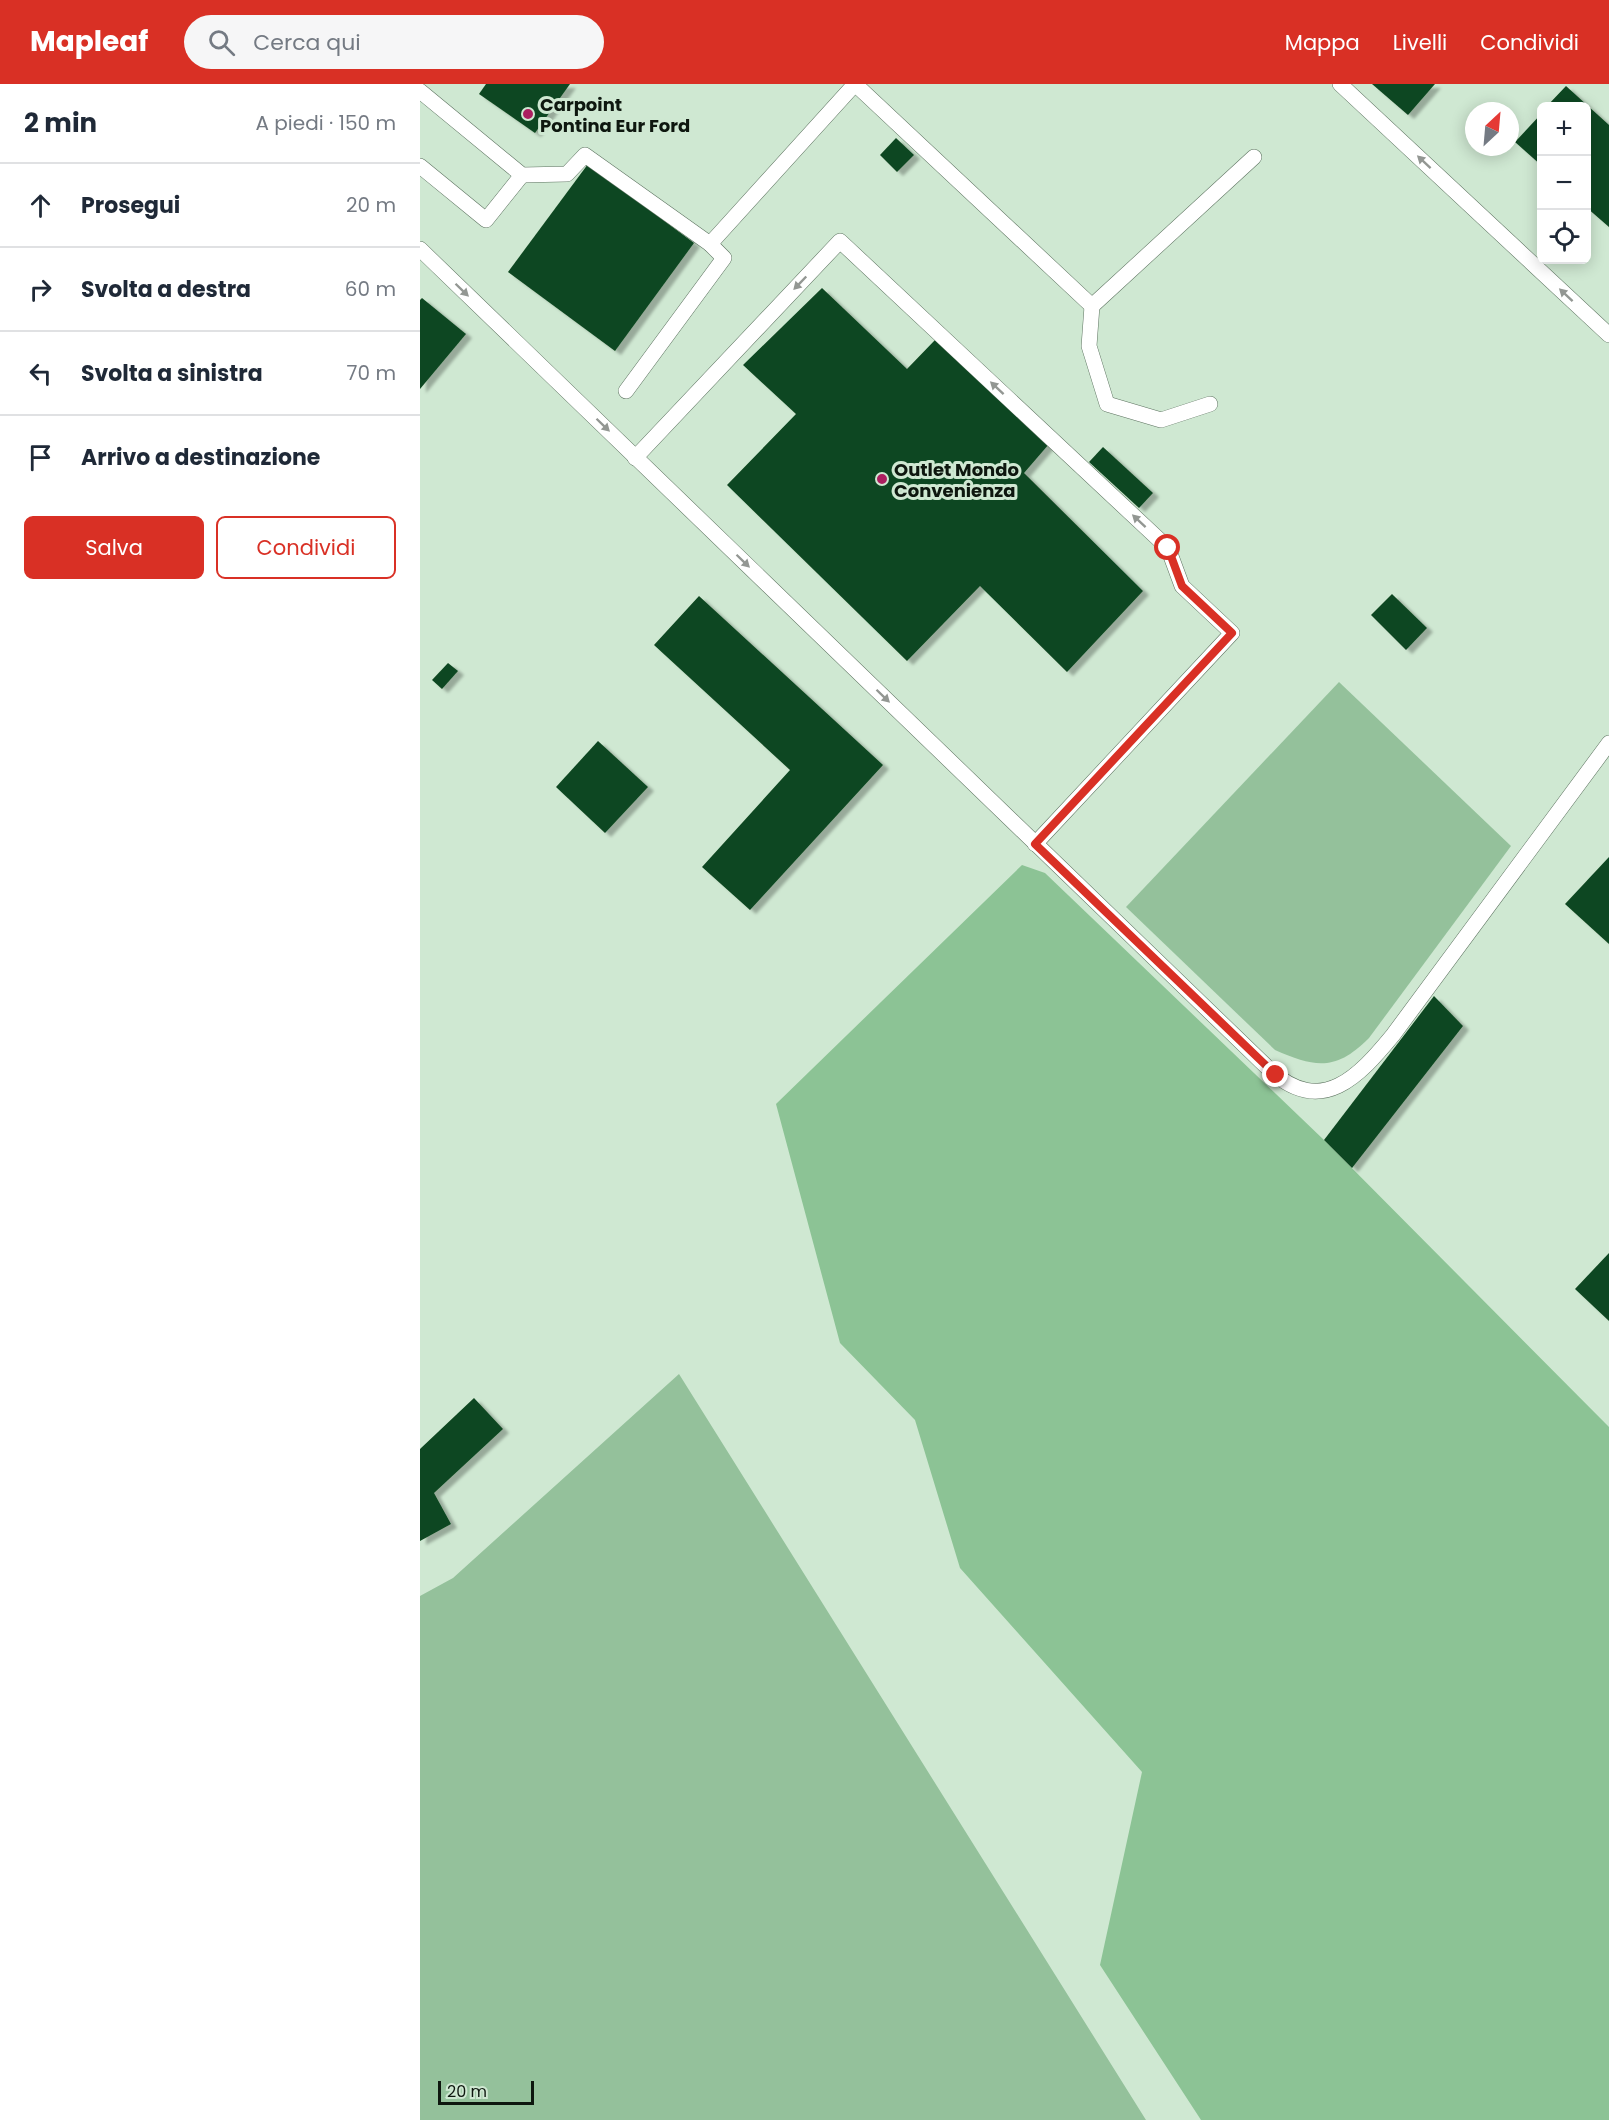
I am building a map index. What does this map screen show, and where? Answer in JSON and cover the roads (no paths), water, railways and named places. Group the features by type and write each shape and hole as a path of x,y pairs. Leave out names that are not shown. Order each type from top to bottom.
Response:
{"lane":[{"path":"710,244 855,84 1092,306"},
{"path":"1340,84 1609,335"},
{"path":"420,91 522,175 567,174 585,155 710,244 724,258 626,391"},
{"path":"1210,404 1161,420 1107,404 1089,346 1092,306 1254,157"},
{"path":"420,166 486,220 522,175"},
{"path":"635,458 840,241 1168,548 1182,586 1232,633 1035,844"},
{"path":"420,249 1278,1078 1305,1088 1331,1088 1347,1083 1362,1071 1393,1035 1609,743"}],"place":[{"name":"Carpoint Pontina Eur Ford","path":"528,114"},
{"name":"Outlet Mondo Convenienza","path":"882,479"}]}
